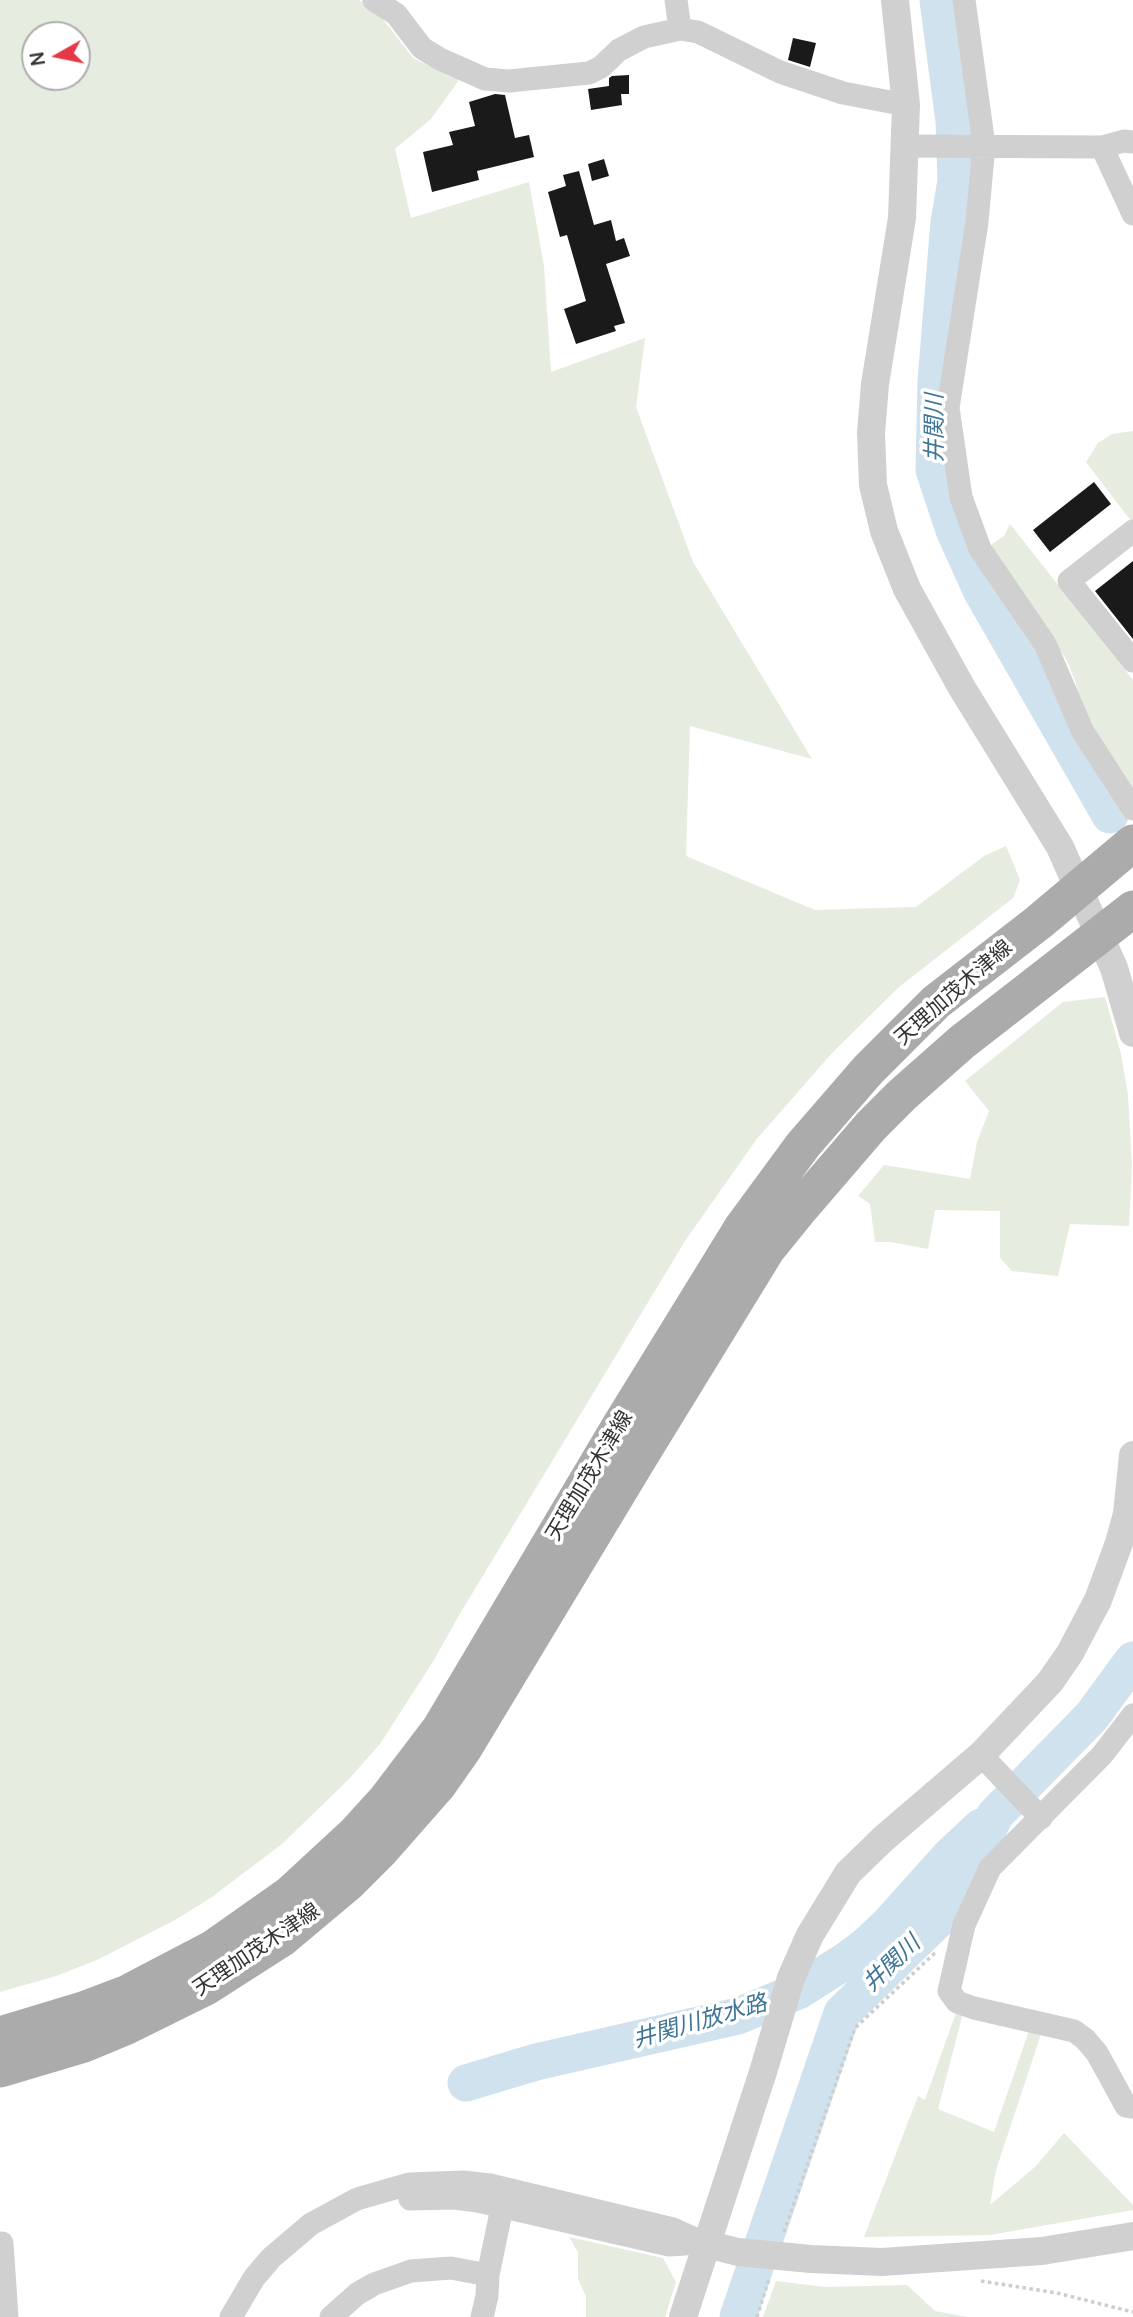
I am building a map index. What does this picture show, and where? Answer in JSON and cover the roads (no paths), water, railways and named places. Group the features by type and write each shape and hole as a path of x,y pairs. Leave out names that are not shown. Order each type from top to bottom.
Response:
{"main road":[{"name":"天理加茂木津線","path":"0,2035 83,2010 128,1993 212,1949 290,1894 356,1833 386,1800 440,1729 620,1426 742,1228 779,1175 836,1105 901,1035 936,1002 1133,843"},
{"name":"天理加茂木津線","path":"0,2069 84,2044 156,2013 206,1987 281,1939 349,1882 380,1851 438,1784 488,1711 622,1484 767,1249 836,1166 902,1095 962,1042 1133,909"}],"street":[{"path":"374,0 396,14 422,48 485,79 509,81 589,73 619,50 644,37 680,29 698,32 780,72 843,93 906,105"},
{"path":"676,0 680,29"},
{"path":"895,0 906,105 916,146 875,384 871,433 873,485 884,531 907,589 968,698 1060,847 1114,968 1133,1033"},
{"path":"964,0 984,145 976,222 948,408 961,497 980,549 1045,644 1083,732 1133,809"},
{"path":"916,146 1102,147 1124,141 1133,142"},
{"path":"1102,147 1133,214"},
{"path":"1133,531 1069,581 1133,661"},
{"path":"683,2317 763,2073 791,1978 810,1935 848,1873 883,1839 990,1765 1050,1682 1085,1627 1119,1543 1127,1514 1133,1455"},
{"path":"1133,1715 1102,1755 990,1868 964,1925 949,1985 954,2000 974,2008 1074,2031 1086,2039 1097,2053 1126,2106 1133,2107"},
{"path":"990,1765 1039,1816"},
{"path":"231,2317 254,2278 290,2240 311,2224 357,2199 383,2190 436,2182 463,2182 504,2199 669,2245 706,2244 738,2252 847,2261 908,2261 1042,2251 1133,2236"},
{"path":"242,2317 262,2285 296,2249 316,2234 360,2211 383,2204 430,2197 504,2199"},
{"path":"482,2317 504,2199"},
{"path":"0,2243 7,2317"},
{"path":"331,2317 349,2300 374,2284 411,2271 452,2268 488,2275"}],"waterway":[{"name":"井関川","path":"938,0 954,121 956,181 949,222 936,381 934,470 954,530 981,590 1110,815"},
{"name":"井関川","path":"738,2317 842,2013 955,1903 995,1815 1092,1716 1133,1660"},
{"name":"井関川放水路","path":"466,2083 536,2062 738,2016 798,1991 868,1944 949,1857 981,1827"}]}
